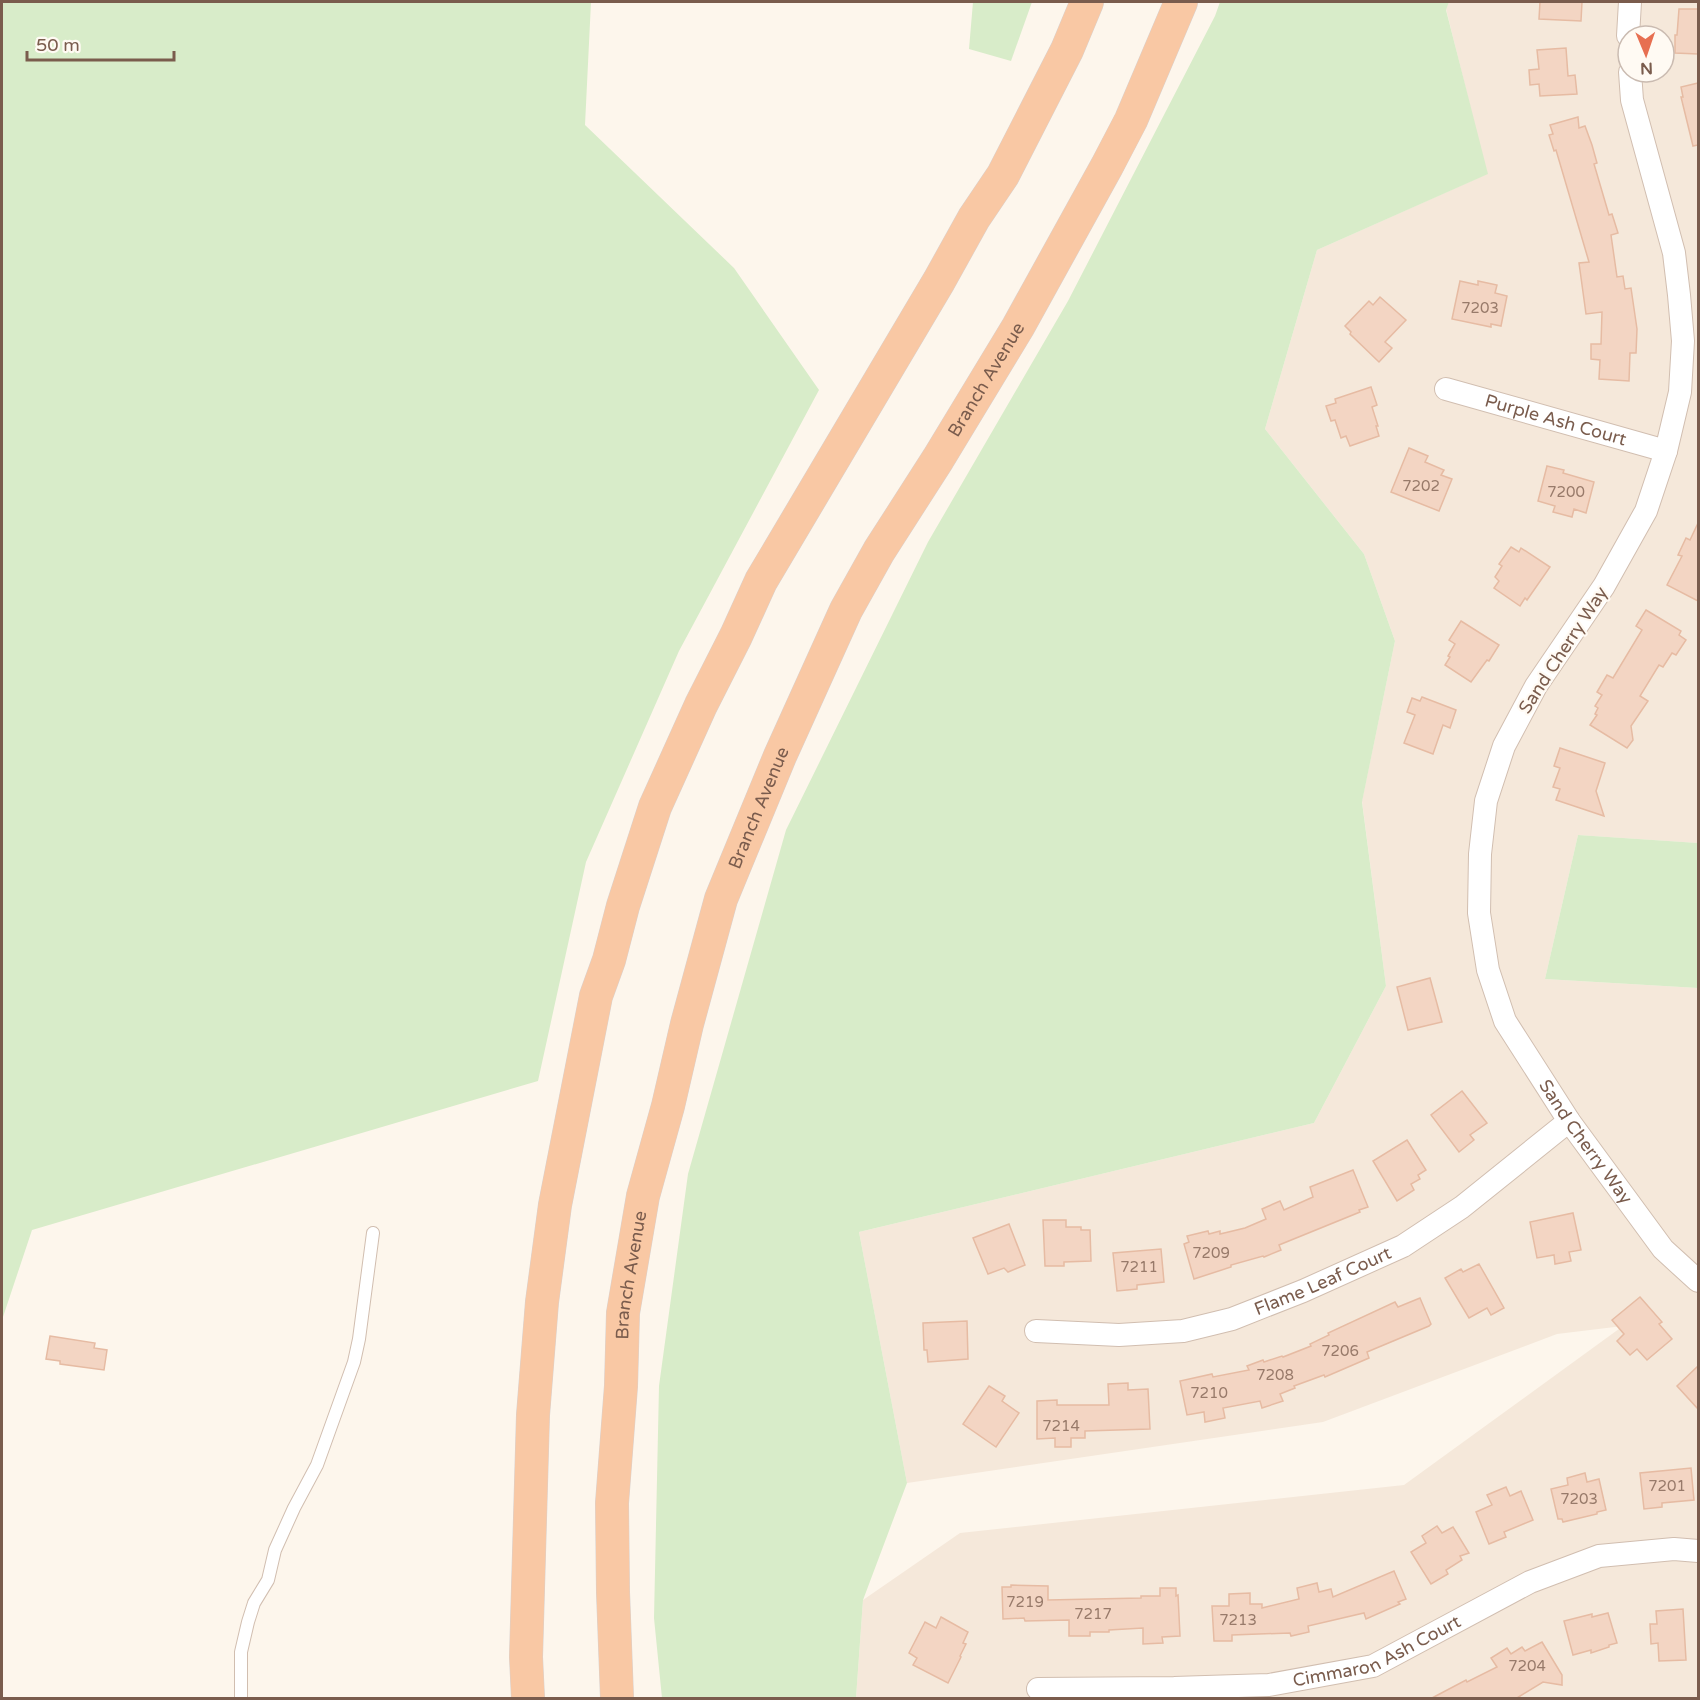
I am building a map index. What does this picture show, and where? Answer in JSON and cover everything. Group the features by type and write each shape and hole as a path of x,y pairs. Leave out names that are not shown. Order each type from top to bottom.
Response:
{"highway":[{"path":"528,1698 526,1657 533,1415 542,1302 552,1226 596,996 655,807 761,581 974,218 1003,175 1067,50 1087,2"},
{"name":"Branch Avenue","path":"617,1698 612,1503 621,1386 623,1313 643,1196 721,899 780,756 846,610 879,551 1018,327 1107,166 1131,120 1181,2"}],"street":[{"path":"1629,24 1630,2"},
{"name":"Sand Cherry Way","path":"1631,84 1632,100 1674,253 1683,341 1680,392 1666,451 1646,512 1604,586 1536,686 1504,746 1486,801 1480,854 1479,913 1488,970 1505,1021 1569,1121 1663,1248 1698,1281"},
{"name":"Purple Ash Court","path":"1446,389 1666,451"},
{"name":"Flame Leaf Court","path":"1036,1331 1119,1335 1183,1331 1232,1319 1303,1291 1403,1246 1462,1207 1569,1121"},
{"name":"Cimmaron Ash Court","path":"1038,1689 1269,1685 1373,1666 1530,1582 1599,1556 1674,1549 1698,1551"}],"lane":[{"path":"241,1698 242,1652 254,1603 268,1580 275,1550 317,1465 354,1362 373,1233"}],"shaded area":[{"path":"1449,2 1698,2 1698,843 1578,835 1545,979 1698,988 1698,1698 856,1698 863,1600 960,1533 1404,1485 1623,1326 1557,1334 1323,1422 907,1483 859,1232 1314,1123 1386,986 1362,801 1395,641 1364,554 1265,429 1317,250 1487,174 1446,9"}],"green space":[{"path":"2,2 591,2 585,125 734,268 819,390 679,651 586,862 538,1081 32,1230 2,1320"},
{"path":"973,2 1032,2 1011,61 969,49"},
{"path":"1220,2 1449,2 1446,10 1488,174 1317,250 1265,429 1364,554 1395,641 1362,802 1386,986 1314,1123 859,1232 907,1483 863,1600 856,1698 662,1698 654,1618 659,1386 688,1174 786,830 928,542 1068,301 1215,16"},
{"path":"1578,835 1698,843 1698,988 1545,979"}],"building":[{"path":"1540,2 1582,2 1581,21 1539,19"},
{"path":"1679,9 1698,9 1698,54 1676,53"},
{"path":"1566,48 1568,76 1575,75 1577,94 1540,96 1539,84 1530,85 1529,70 1539,69 1537,50"},
{"path":"1698,83 1698,145 1693,146 1681,97 1683,97 1681,87"},
{"path":"1578,117 1579,128 1585,126 1592,145 1597,163 1594,164 1609,215 1612,214 1618,233 1611,235 1617,277 1623,276 1625,289 1631,288 1637,329 1636,353 1630,353 1629,381 1599,379 1600,360 1591,359 1591,344 1601,344 1602,312 1586,314 1579,263 1589,262 1556,150 1554,151 1549,135 1553,134 1550,125"},
{"path":"1460,281 1478,285 1478,281 1497,285 1495,293 1507,296 1501,326 1491,324 1491,327 1452,319"},
{"path":"1380,297 1406,320 1385,342 1392,348 1379,362 1350,334 1351,332 1345,326 1369,301 1373,305"},
{"path":"1371,387 1377,405 1372,407 1379,436 1350,446 1346,436 1341,438 1335,420 1331,421 1326,406 1336,403 1335,399"},
{"path":"1409,448 1428,456 1425,462 1444,470 1441,475 1452,479 1439,511 1391,492"},
{"path":"1547,466 1594,482 1586,513 1574,509 1572,517 1553,512 1555,506 1538,501"},
{"path":"1698,523 1698,601 1667,585 1682,556 1678,555 1686,538 1690,540"},
{"path":"1511,547 1519,552 1521,548 1550,567 1527,600 1525,598 1520,606 1494,588 1499,581 1495,577 1502,566 1499,564"},
{"path":"1646,610 1681,631 1679,635 1686,640 1676,655 1672,653 1663,667 1659,665 1640,696 1648,701 1631,726 1633,740 1627,748 1590,725 1597,715 1595,714 1598,708 1595,706 1602,695 1597,692 1607,675 1613,678 1642,630 1636,626"},
{"path":"1461,621 1499,645 1471,682 1445,665 1455,644 1449,640"},
{"path":"1422,697 1456,710 1450,728 1443,725 1433,754 1404,743 1415,715 1407,712 1412,698 1420,701"},
{"path":"1560,748 1605,763 1596,791 1604,816 1556,800 1560,789 1553,787 1560,768 1554,766"},
{"path":"1430,978 1442,1022 1408,1030 1397,987"},
{"path":"1462,1091 1487,1123 1470,1135 1474,1140 1459,1152 1431,1115"},
{"path":"1407,1140 1426,1170 1418,1175 1420,1179 1411,1184 1414,1190 1397,1201 1373,1161"},
{"path":"1353,1170 1368,1207 1279,1245 1281,1250 1194,1279 1184,1244 1189,1242 1187,1236 1208,1231 1209,1234 1220,1231 1220,1234 1245,1228 1266,1219 1262,1209 1280,1201 1284,1210 1313,1197 1310,1187"},
{"path":"1573,1213 1581,1250 1569,1252 1571,1261 1555,1264 1554,1255 1537,1258 1530,1222"},
{"path":"1043,1220 1066,1220 1066,1227 1081,1227 1081,1230 1090,1230 1091,1261 1064,1262 1064,1266 1045,1266"},
{"path":"1009,1224 1025,1265 1008,1272 1004,1268 988,1274 973,1238"},
{"path":"1161,1249 1164,1282 1137,1285 1137,1289 1117,1291 1113,1253"},
{"path":"1479,1264 1504,1308 1491,1315 1487,1308 1469,1318 1445,1278 1461,1269 1463,1272"},
{"path":"1640,1297 1662,1322 1659,1324 1672,1339 1647,1360 1637,1349 1630,1355 1617,1341 1624,1334 1612,1320"},
{"path":"1420,1298 1431,1324 1367,1352 1369,1358 1325,1377 1324,1375 1294,1386 1295,1388 1280,1394 1283,1401 1262,1408 1260,1401 1223,1408 1225,1418 1205,1422 1204,1412 1187,1415 1180,1381 1212,1374 1213,1377 1249,1370 1247,1366 1263,1360 1264,1362 1283,1357 1311,1346 1310,1344 1329,1335 1328,1333 1395,1302 1398,1307"},
{"path":"967,1321 968,1359 928,1362 927,1350 924,1350 923,1323"},
{"path":"50,1336 95,1343 94,1348 107,1350 104,1370 60,1364 60,1361 46,1359"},
{"path":"1698,1366 1698,1409 1677,1386"},
{"path":"1128,1383 1128,1390 1148,1389 1150,1429 1085,1431 1085,1438 1071,1438 1071,1447 1055,1447 1055,1438 1037,1439 1037,1401 1057,1400 1057,1405 1109,1405 1108,1384"},
{"path":"989,1386 1005,1396 1002,1401 1019,1413 996,1447 963,1424"},
{"path":"1691,1468 1694,1500 1662,1503 1662,1507 1644,1509 1640,1473"},
{"path":"1585,1473 1587,1482 1599,1479 1606,1510 1563,1522 1562,1519 1558,1519 1551,1489 1568,1485 1567,1478"},
{"path":"1506,1487 1510,1496 1521,1491 1533,1520 1504,1532 1506,1537 1489,1544 1476,1512 1492,1505 1487,1495"},
{"path":"1437,1526 1442,1533 1453,1527 1469,1553 1460,1556 1462,1560 1446,1570 1448,1574 1431,1584 1411,1552 1426,1543 1422,1536"},
{"path":"1394,1571 1406,1599 1366,1619 1364,1613 1308,1626 1309,1632 1291,1636 1290,1633 1232,1635 1232,1641 1214,1641 1212,1606 1229,1606 1229,1594 1250,1593 1250,1604 1262,1604 1262,1608 1299,1599 1297,1588 1317,1583 1319,1592 1331,1589 1333,1597"},
{"path":"1011,1585 1048,1586 1048,1600 1141,1598 1141,1596 1160,1596 1160,1588 1176,1588 1180,1636 1162,1637 1163,1643 1143,1644 1143,1628 1090,1632 1090,1636 1069,1636 1069,1620 1003,1619 1002,1587 1011,1587"},
{"path":"1683,1609 1686,1660 1659,1661 1658,1643 1651,1644 1650,1624 1657,1624 1656,1611"},
{"path":"1608,1613 1617,1643 1591,1653 1591,1650 1573,1655 1564,1621 1592,1614 1592,1617"},
{"path":"941,1617 968,1632 963,1643 966,1644 961,1657 948,1683 913,1665 917,1658 909,1653 925,1622 936,1628"},
{"path":"1542,1642 1562,1675 1562,1685 1543,1682 1517,1698 1432,1698 1497,1667 1491,1658 1507,1648 1511,1654 1522,1647 1525,1651"}]}
